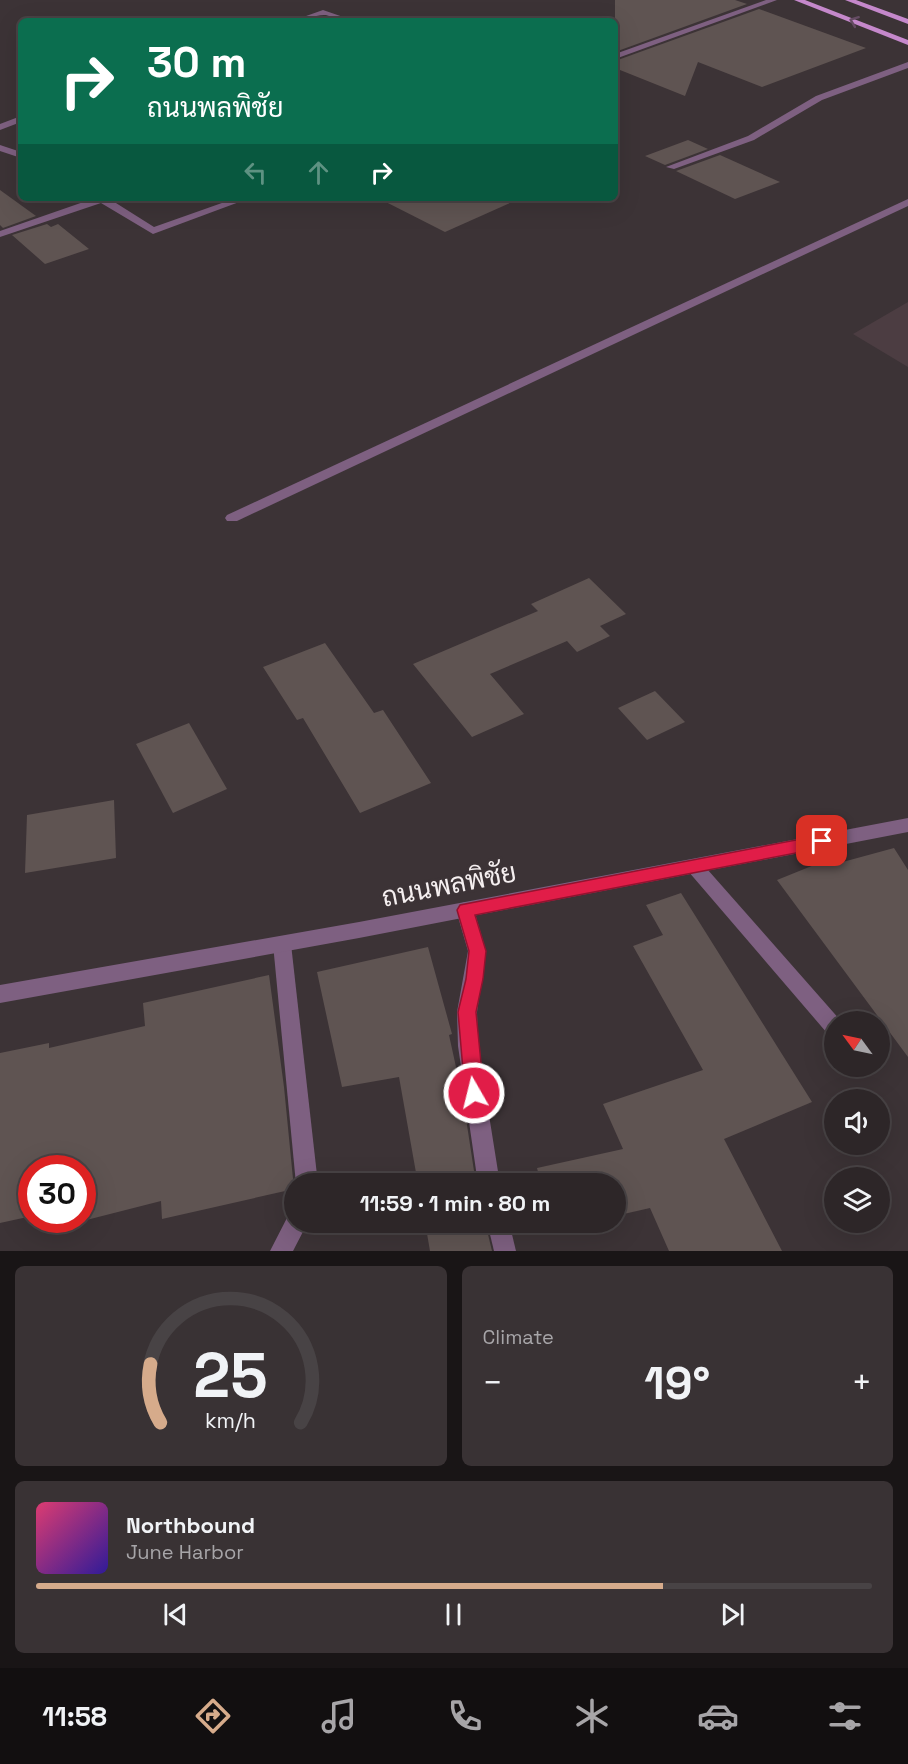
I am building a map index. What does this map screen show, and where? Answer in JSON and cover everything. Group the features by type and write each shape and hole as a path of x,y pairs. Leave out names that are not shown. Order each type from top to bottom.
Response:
{"main road":[{"path":"798,0 908,43"},
{"path":"849,0 908,22"}],"street":[{"path":"618,56 773,0"},
{"path":"305,18 323,12 342,18"},
{"path":"670,166 751,138 819,98 908,64"},
{"path":"0,127 18,120"},
{"path":"0,148 18,154"},
{"path":"0,234 93,201"},
{"path":"106,201 153,231 237,201"},
{"path":"232,518 908,202"},
{"name":"ถนนพลพิชัย","path":"0,994 465,910 908,825"},
{"path":"694,866 824,1016"},
{"path":"465,910 477,951 467,1012 468,1046 487,1173"},
{"path":"282,944 306,1173"},
{"path":"280,1251 291,1233"},
{"path":"501,1233 505,1251"}],"shaded area":[{"path":"908,302 908,367 853,334"}],"building":[{"path":"615,0 735,0 747,4 618,51 618,18 615,18"},
{"path":"759,9 866,48 762,87 698,62 685,96 618,69 618,60"},
{"path":"688,140 708,149 665,165 645,156"},
{"path":"720,155 780,182 735,199 676,171"},
{"path":"0,190 36,216 3,228 0,225"},
{"path":"384,201 514,201 445,232"},
{"path":"47,224 51,227 58,224 89,249 45,264 12,235"},
{"path":"589,578 626,614 600,626 610,636 577,652 567,641 490,674 524,714 472,737 413,664 538,611 531,604"},
{"path":"325,643 374,713 383,710 431,783 360,813 303,718 297,720 263,667"},
{"path":"655,691 685,722 647,740 618,708"},
{"path":"189,723 227,789 173,813 136,744"},
{"path":"114,800 116,858 25,873 27,815"},
{"path":"894,848 908,870 908,1057 890,1033 890,1011 874,1011 777,880 824,861 828,866"},
{"path":"681,893 812,1102 724,1139 782,1251 669,1251 650,1208 626,1213 626,1173 538,1173 537,1168 623,1149 603,1104 703,1070 633,946 663,935 646,905"},
{"path":"428,947 452,1034 449,1035 463,1099 474,1173 416,1173 399,1077 342,1087 317,972"},
{"path":"269,975 292,1173 284,1173 284,1191 162,1219 161,1201 96,1218 96,1155 18,1155 18,1219 0,1223 0,1053 49,1043 49,1048 145,1026 143,1003"},
{"path":"427,1233 488,1233 492,1251 430,1251"}],"route":[{"path":"474,1093 468,1046 467,1012 477,951 465,910 822,841"}]}
